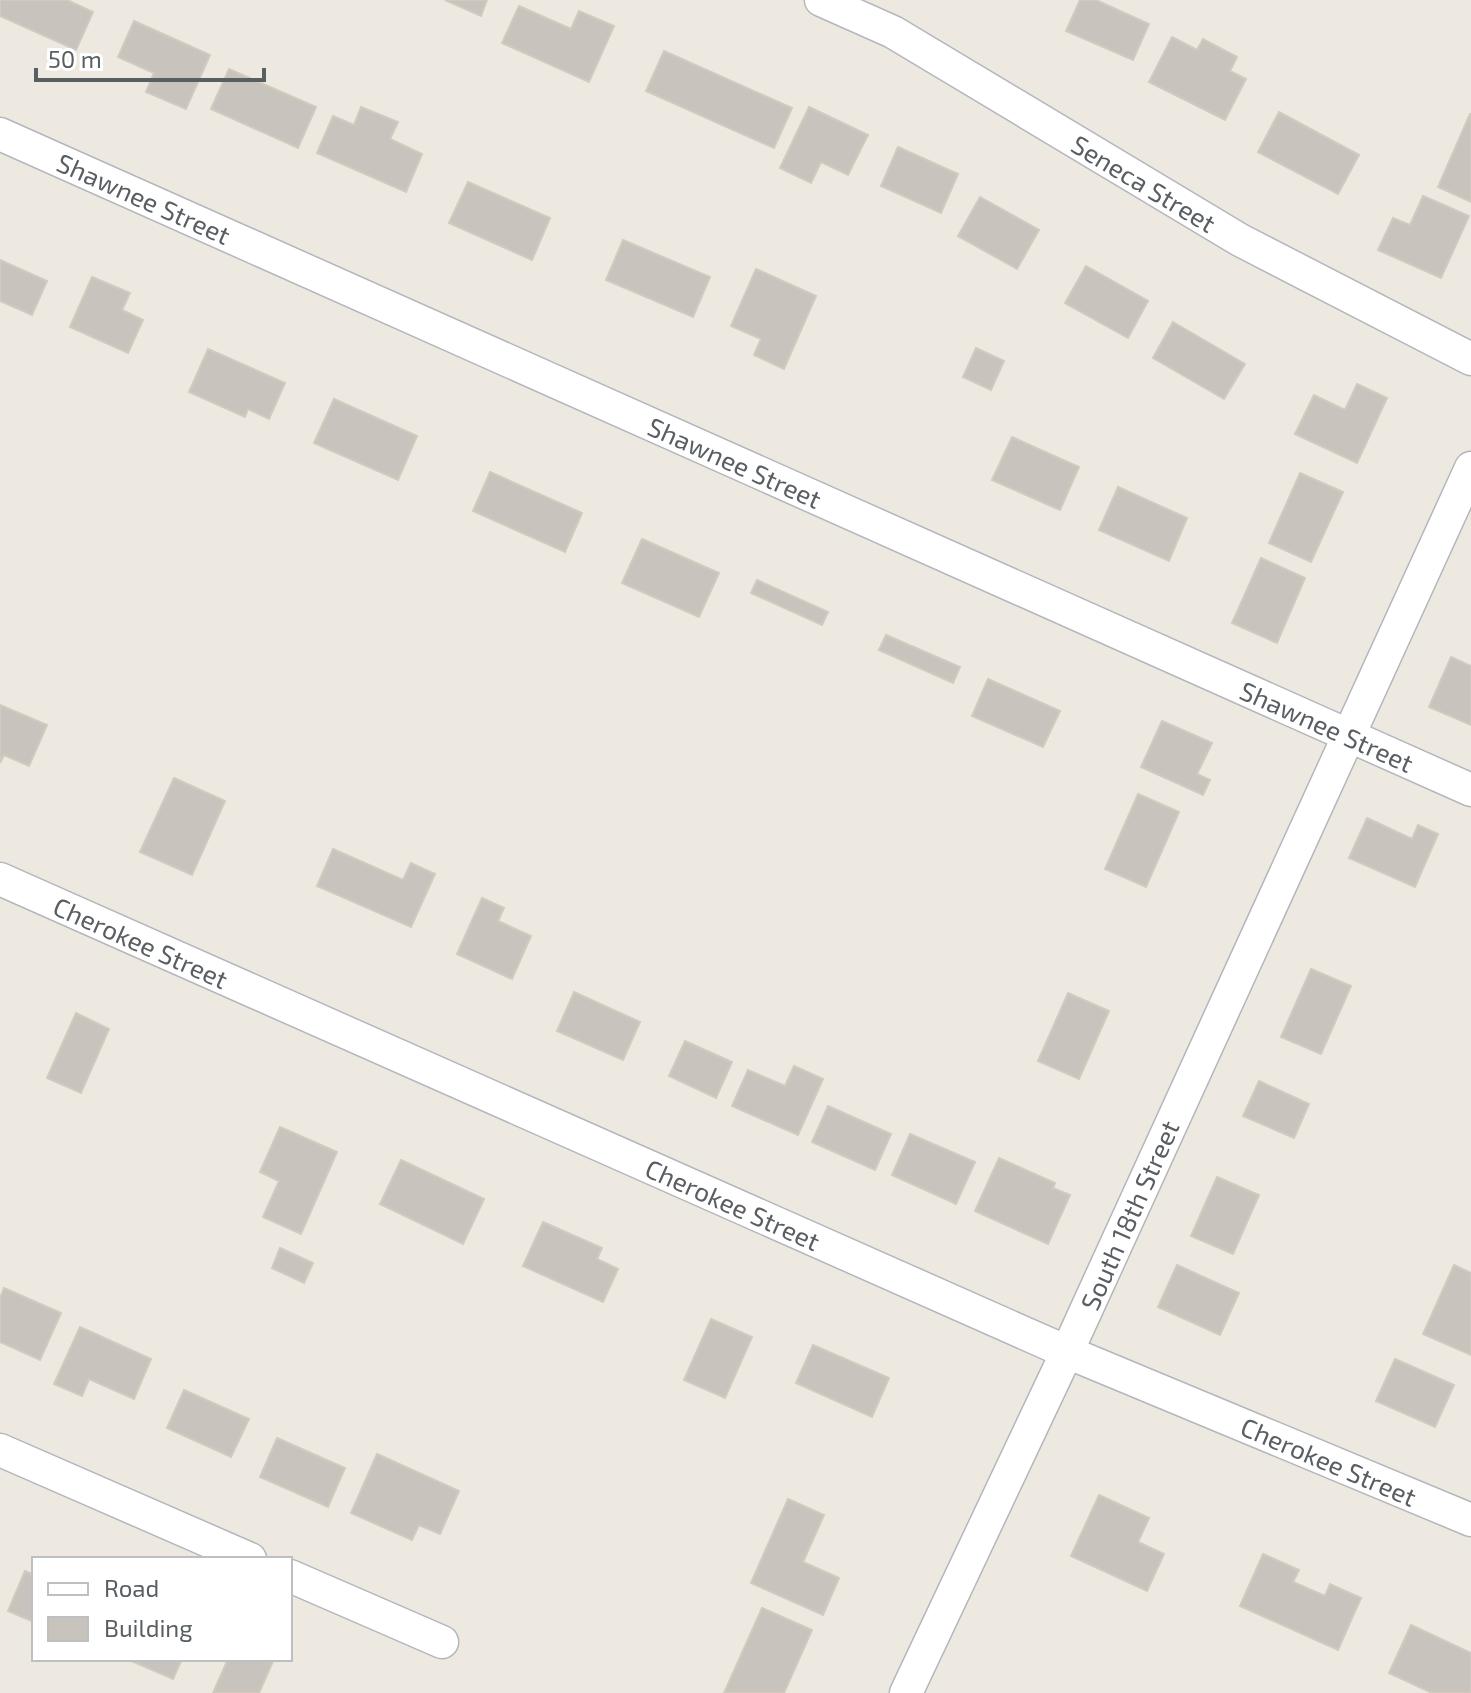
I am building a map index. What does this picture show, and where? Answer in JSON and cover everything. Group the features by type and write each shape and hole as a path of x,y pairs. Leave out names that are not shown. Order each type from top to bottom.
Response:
{"street":[{"name":"Seneca Street","path":"821,0 893,32 1240,240 1471,359"},
{"name":"Shawnee Street","path":"0,134 1471,790"},
{"name":"South 18th Street","path":"906,1693 1067,1352 1471,468"},
{"name":"Cherokee Street","path":"0,879 1067,1352 1471,1520"},
{"path":"1,1453 245,1557"},
{"path":"292,1577 442,1642"}],"building":[{"path":"0,0 67,0 93,12 76,50 0,16"},
{"path":"445,0 487,0 481,16"},
{"path":"1080,0 1096,0 1149,24 1133,60 1066,31"},
{"path":"519,6 571,29 579,11 614,26 589,82 502,43"},
{"path":"134,21 210,55 186,109 146,92 154,73 118,57"},
{"path":"1172,37 1197,50 1203,39 1237,57 1230,71 1246,79 1225,120 1149,82"},
{"path":"664,51 792,108 774,148 646,91"},
{"path":"229,69 316,107 298,148 211,109"},
{"path":"361,107 398,122 390,139 422,154 406,192 317,153 333,116 354,125"},
{"path":"809,107 868,135 848,175 821,162 811,183 780,168"},
{"path":"1279,112 1359,155 1338,194 1258,152"},
{"path":"1471,114 1471,202 1438,187"},
{"path":"898,147 958,174 941,213 881,186"},
{"path":"468,182 550,218 532,260 449,223"},
{"path":"1423,196 1469,216 1441,278 1378,250 1393,218 1410,225"},
{"path":"980,197 1039,230 1017,269 958,236"},
{"path":"623,240 710,277 693,317 606,280"},
{"path":"0,260 47,281 32,315 0,301"},
{"path":"1086,266 1148,301 1128,338 1065,303"},
{"path":"756,269 816,296 784,369 754,355 761,339 731,326"},
{"path":"92,277 130,293 122,310 143,320 128,353 70,327"},
{"path":"1173,322 1245,364 1224,399 1153,358"},
{"path":"976,348 1004,361 991,390 963,377"},
{"path":"208,349 285,383 269,419 248,409 245,417 189,392"},
{"path":"1357,384 1387,398 1357,463 1295,434 1314,395 1345,410"},
{"path":"334,399 417,436 398,480 314,443"},
{"path":"1012,437 1079,467 1060,510 992,480"},
{"path":"490,472 582,513 565,552 473,511"},
{"path":"1300,473 1343,492 1311,562 1269,543"},
{"path":"1118,487 1187,518 1169,561 1099,530"},
{"path":"642,539 719,573 699,617 622,583"},
{"path":"1261,558 1305,578 1277,643 1232,623"},
{"path":"757,580 828,612 822,625 751,593"},
{"path":"886,635 960,667 953,683 879,650"},
{"path":"1451,657 1471,666 1471,725 1429,707"},
{"path":"988,679 1060,711 1043,747 972,716"},
{"path":"0,705 47,725 29,766 4,755 0,763"},
{"path":"1162,721 1212,743 1197,774 1210,780 1203,795 1141,767"},
{"path":"174,778 225,801 192,875 140,852"},
{"path":"1138,794 1179,812 1146,887 1105,869"},
{"path":"1367,818 1412,839 1418,825 1438,834 1415,887 1349,858"},
{"path":"333,849 403,880 411,863 435,874 411,927 317,886"},
{"path":"482,898 504,908 498,921 531,936 512,979 457,954"},
{"path":"1311,969 1351,986 1321,1054 1281,1037"},
{"path":"574,992 640,1022 623,1060 557,1031"},
{"path":"1068,993 1109,1011 1079,1079 1038,1061"},
{"path":"76,1013 109,1029 81,1093 47,1078"},
{"path":"685,1041 732,1062 716,1098 669,1076"},
{"path":"794,1066 823,1079 798,1135 732,1106 748,1070 785,1086"},
{"path":"1259,1081 1309,1104 1294,1138 1243,1116"},
{"path":"828,1106 891,1134 875,1170 812,1142"},
{"path":"280,1127 337,1152 301,1234 263,1217 279,1181 260,1172"},
{"path":"910,1134 975,1162 956,1204 892,1175"},
{"path":"999,1158 1055,1183 1053,1188 1070,1195 1048,1244 975,1211"},
{"path":"401,1160 484,1199 463,1244 380,1204"},
{"path":"1217,1177 1259,1195 1233,1254 1191,1236"},
{"path":"543,1222 602,1248 597,1259 618,1269 603,1302 523,1266"},
{"path":"280,1248 313,1263 304,1283 272,1268"},
{"path":"1177,1265 1239,1293 1220,1335 1158,1307"},
{"path":"1454,1265 1471,1273 1471,1355 1423,1334"},
{"path":"4,1288 61,1313 40,1360 0,1342 0,1298"},
{"path":"711,1319 752,1337 725,1398 684,1380"},
{"path":"80,1327 151,1359 134,1399 89,1379 82,1396 54,1384"},
{"path":"813,1345 889,1378 872,1417 796,1383"},
{"path":"1395,1359 1454,1385 1435,1427 1376,1401"},
{"path":"184,1390 249,1419 231,1457 167,1428"},
{"path":"277,1438 345,1468 328,1507 260,1477"},
{"path":"377,1454 459,1491 440,1534 419,1525 412,1540 351,1513"},
{"path":"1099,1495 1149,1518 1138,1542 1164,1554 1147,1591 1071,1556"},
{"path":"788,1499 824,1515 803,1562 839,1578 823,1615 751,1583"},
{"path":"1263,1554 1299,1570 1293,1582 1325,1596 1330,1584 1361,1598 1338,1650 1240,1606"},
{"path":"25,1571 32,1574 32,1621 8,1611"},
{"path":"762,1608 812,1630 784,1693 724,1693"},
{"path":"1411,1625 1471,1653 1471,1693 1432,1693 1389,1673"},
{"path":"132,1661 181,1661 173,1679"},
{"path":"227,1661 273,1661 259,1693 213,1693"}]}
